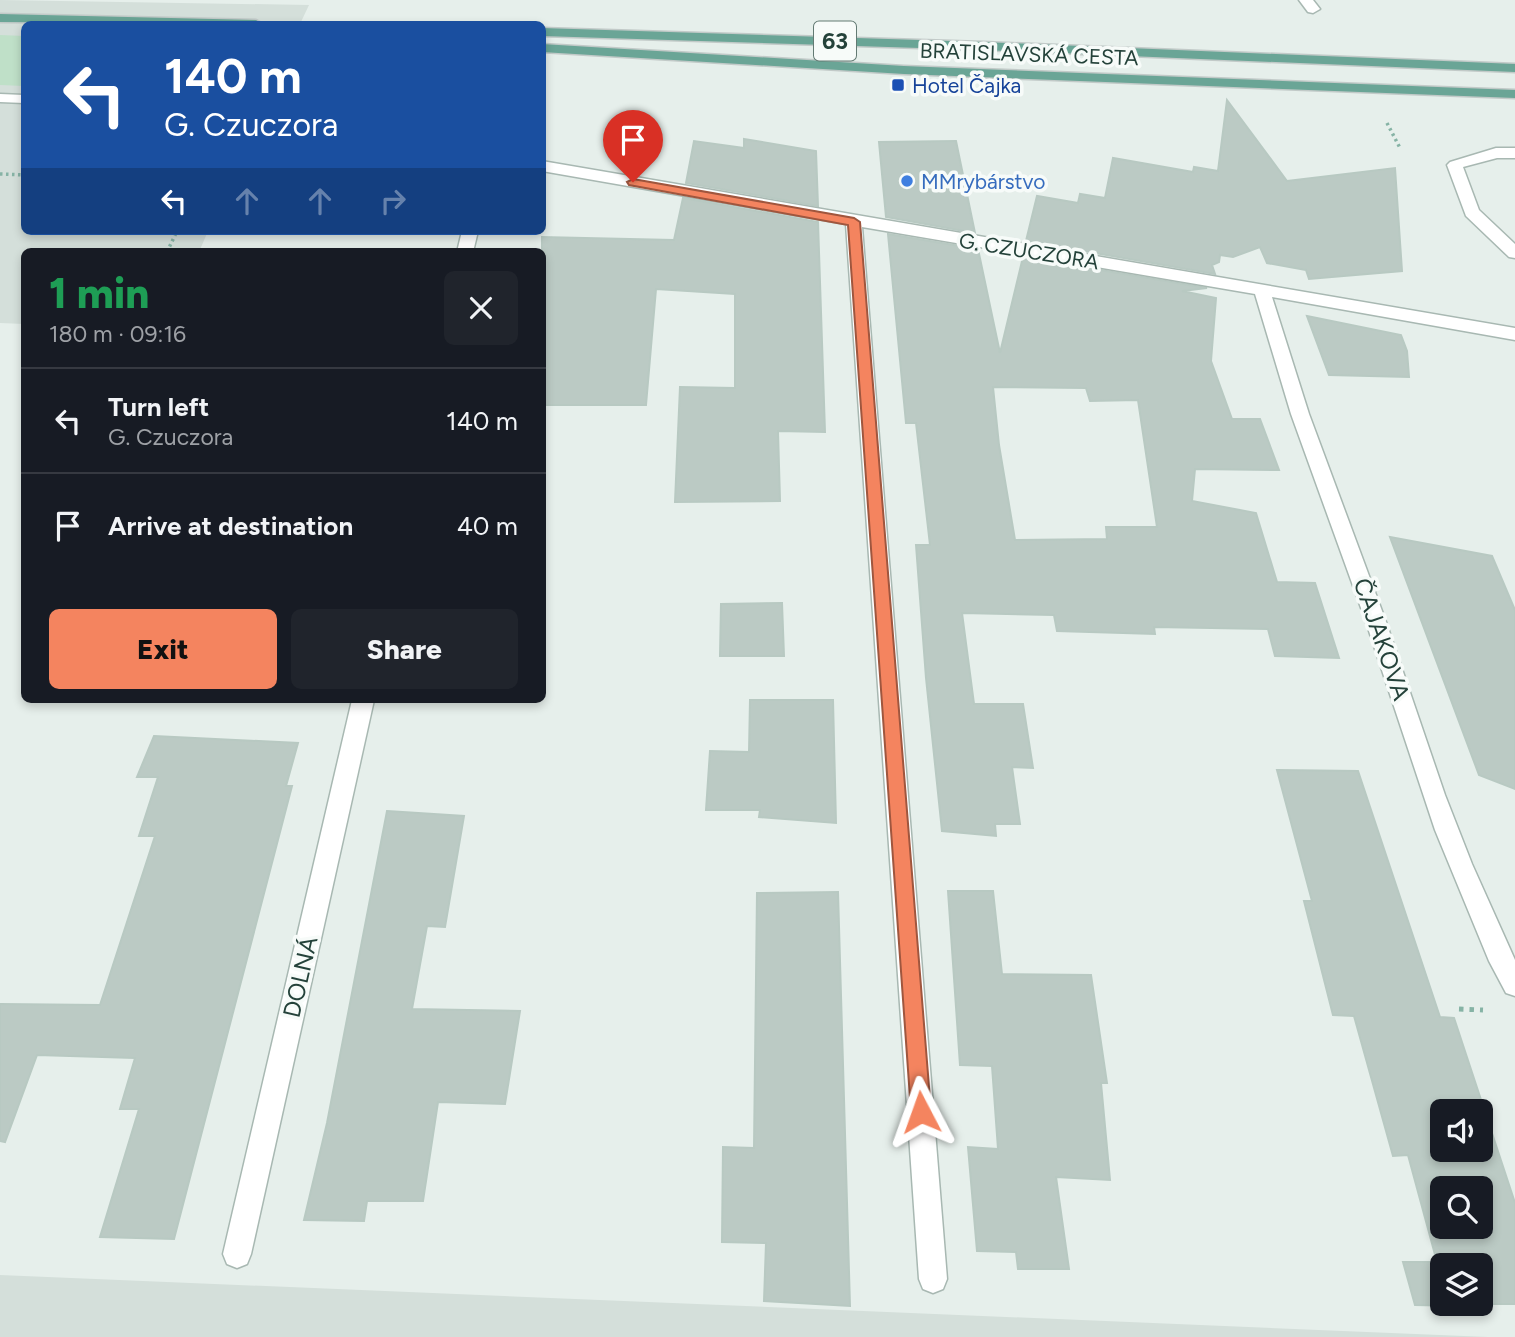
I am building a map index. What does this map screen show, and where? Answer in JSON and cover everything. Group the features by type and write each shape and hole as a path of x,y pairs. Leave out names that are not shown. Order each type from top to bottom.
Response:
{"main road":[{"path":"0,18 58,21"},
{"path":"0,18 128,21"},
{"name":"BRATISLAVSKÁ CESTA","path":"546,32 1515,68"},
{"name":"BRATISLAVSKÁ CESTA","path":"546,48 904,70 1515,94"}],"street":[{"path":"0,98 21,99"},
{"path":"1515,153 1496,153 1455,165 1472,212 1515,253"},
{"name":"G. CZUCZORA","path":"546,167 1515,334"},
{"path":"854,222 933,1279"},
{"name":"ČAJAKOVA","path":"1262,289 1271,329 1301,418 1351,549 1458,860 1503,966 1515,984"},
{"name":"DOLNÁ","path":"237,1254 362,703"}],"path":[{"path":"1387,122 1400,148"},
{"path":"0,174 21,175"}],"shaded area":[{"path":"0,0 309,5 301,21 21,21 21,235 206,235 201,248 21,248 21,324 0,323"},
{"path":"0,1275 1488,1337 0,1337"}],"green space":[{"path":"0,35 21,36 21,86 0,85"}],"building":[{"path":"1227,100 1287,181 1395,168 1402,271 1309,279 1306,270 1267,263 1260,247 1233,257 1220,255 1219,262 1212,265 1215,274 1026,241 1037,196 1078,203 1080,194 1105,198 1113,158 1193,172 1194,167 1218,171"},
{"path":"744,139 816,151 818,206 686,183 694,141 744,148"},
{"path":"956,141 975,233 886,217 879,142"},
{"path":"683,198 818,222 825,432 778,431 780,501 675,502 680,387 735,388 735,294 656,289 646,405 546,405 546,248 542,248 542,237 674,240"},
{"path":"888,234 978,249 1000,353 1023,257 1207,288 1182,291 1216,298 1211,361 1232,419 1260,419 1279,470 1195,469 1192,501 1256,513 1277,582 1315,583 1339,658 1275,656 1268,629 1154,627 1155,634 1057,631 1054,615 962,613 974,704 1023,704 1033,768 1012,767 1020,824 995,824 996,836 942,831 916,545 930,545 916,423 906,423","holes":["993,387 1086,388 1090,401 1138,400 1157,527 1106,527 1107,539 1015,540 999,445"]},
{"path":"1307,316 1401,335 1407,351 1409,377 1329,375"},
{"path":"1390,537 1492,556 1515,610 1515,789 1479,775"},
{"path":"782,603 784,656 720,656 721,604"},
{"path":"750,700 833,700 836,823 759,817 760,810 706,810 710,751 749,752"},
{"path":"154,736 298,743 286,786 292,786 174,1239 100,1237 139,1109 120,1109 135,1058 37,1055 5,1142 0,1141 0,1004 100,1005 155,836 139,836 158,777 137,777"},
{"path":"1277,770 1358,771 1440,1017 1454,1018 1481,1099 1430,1099 1430,1162 1493,1162 1493,1136 1515,1203 1515,1304 1493,1304 1493,1253 1435,1253 1431,1239 1493,1239 1493,1176 1430,1176 1430,1236 1408,1155 1393,1156 1354,1016 1333,1015 1304,901 1312,901"},
{"path":"387,811 464,816 445,927 427,926 412,1009 520,1011 505,1104 438,1102 423,1201 367,1201 364,1221 304,1220 327,1123"},
{"path":"948,891 993,891 1002,974 1091,975 1107,1083 1101,1083 1110,1180 1056,1177 1069,1269 1018,1269 1016,1252 977,1251 968,1147 998,1149 992,1066 960,1065"},
{"path":"838,892 850,1306 764,1301 766,1243 722,1242 723,1147 754,1148 757,893"},
{"path":"1403,1262 1430,1262 1430,1305 1415,1305"}],"place":[{"name":"Hotel Čajka","path":"898,85"},
{"name":"MMrybárstvo","path":"907,181"}],"route":[{"path":"633,182 854,222 921,1112"}]}
